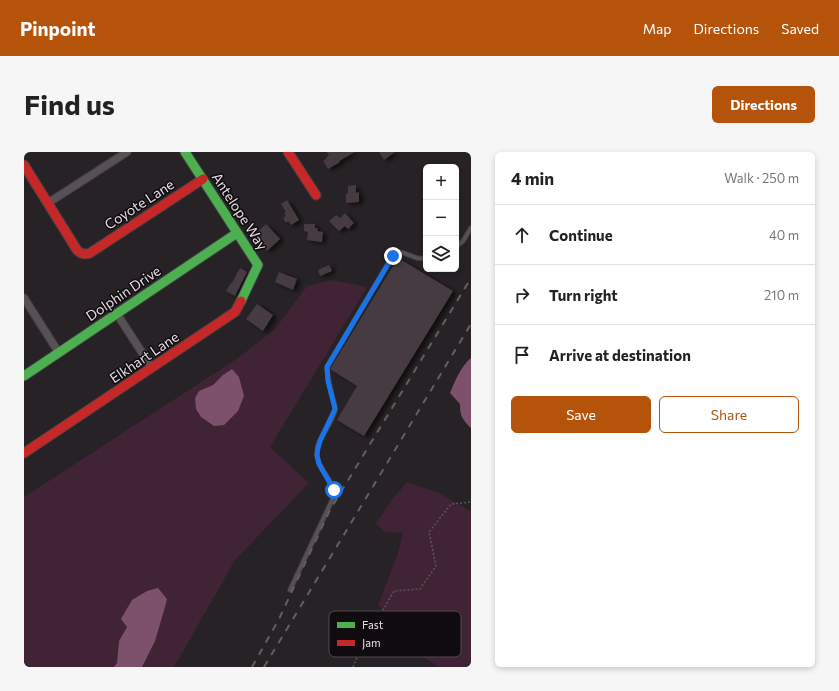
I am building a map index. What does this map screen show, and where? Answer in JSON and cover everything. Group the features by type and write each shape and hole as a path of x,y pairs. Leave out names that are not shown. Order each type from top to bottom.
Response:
{"street":[{"path":"24,165 48,203 127,152"},
{"name":"Antelope Way","path":"185,152 258,265"},
{"path":"288,152 316,195"},
{"name":"Coyote Lane","path":"48,203 77,250 83,254 90,253 203,179"},
{"name":"Dolphin Drive","path":"24,376 237,233"},
{"name":"Elkhart Lane","path":"24,453 235,312 258,265"},
{"path":"24,298 59,353"},
{"path":"117,314 152,368"}],"lane":[{"path":"459,244 463,241 471,228"},
{"path":"290,590 334,496 334,490 319,464 317,455 320,441 335,409 328,381 327,367 393,256 398,252 401,252 423,259"}],"path":[{"path":"382,611 394,591 420,589 436,566 429,532 450,504 471,502"},
{"path":"353,667 357,657"}],"shaded area":[{"path":"333,280 367,287 270,447 309,483 235,560 174,667 24,667 24,497 235,360 275,329 307,286"},
{"path":"471,358 471,428 462,417 460,412 460,404 450,393 461,369"},
{"path":"232,369 239,377 244,396 238,411 224,425 214,426 201,417 196,409 195,398 199,391 213,385 223,375"},
{"path":"407,482 439,493 471,511 471,667 439,667 424,657 461,657 461,611 383,611 378,605 397,556 403,533 384,532 376,523 391,501"},
{"path":"158,588 167,599 155,641 142,667 114,667 117,663 119,641 127,627 121,619 132,600 147,591"}],"building":[{"path":"327,152 355,152 328,169 323,161 329,155"},
{"path":"379,152 395,152 384,160"},
{"path":"356,185 356,193 359,192 359,202 346,203 348,186"},
{"path":"287,200 299,220 291,225 288,221 286,223 283,218 286,216 284,213 286,212 281,204"},
{"path":"345,213 354,223 348,229 345,226 339,231 329,221 336,215 340,218"},
{"path":"266,224 280,239 267,251 253,236"},
{"path":"304,224 315,224 315,228 318,228 317,231 323,232 322,242 307,240 308,232 304,231"},
{"path":"398,258 453,291 364,436 337,420 357,386 330,369"},
{"path":"329,265 332,271 320,276 318,270"},
{"path":"240,268 247,272 235,296 226,291"},
{"path":"279,272 297,279 293,290 275,282"},
{"path":"257,304 273,315 263,331 246,319"}],"railway":[{"path":"252,667 279,619 330,510 471,278"},
{"path":"264,667 471,324"}],"traffic: fast":[{"path":"185,152 258,265 241,301"},
{"path":"24,376 237,233"}],"traffic: jam":[{"path":"288,152 316,195"},
{"path":"24,165 77,250 85,254 90,253 203,179"},
{"path":"24,453 235,312 241,301"}],"route":[{"path":"334,490 319,464 317,455 320,441 334,414 335,409 328,381 327,367 393,256"}]}
